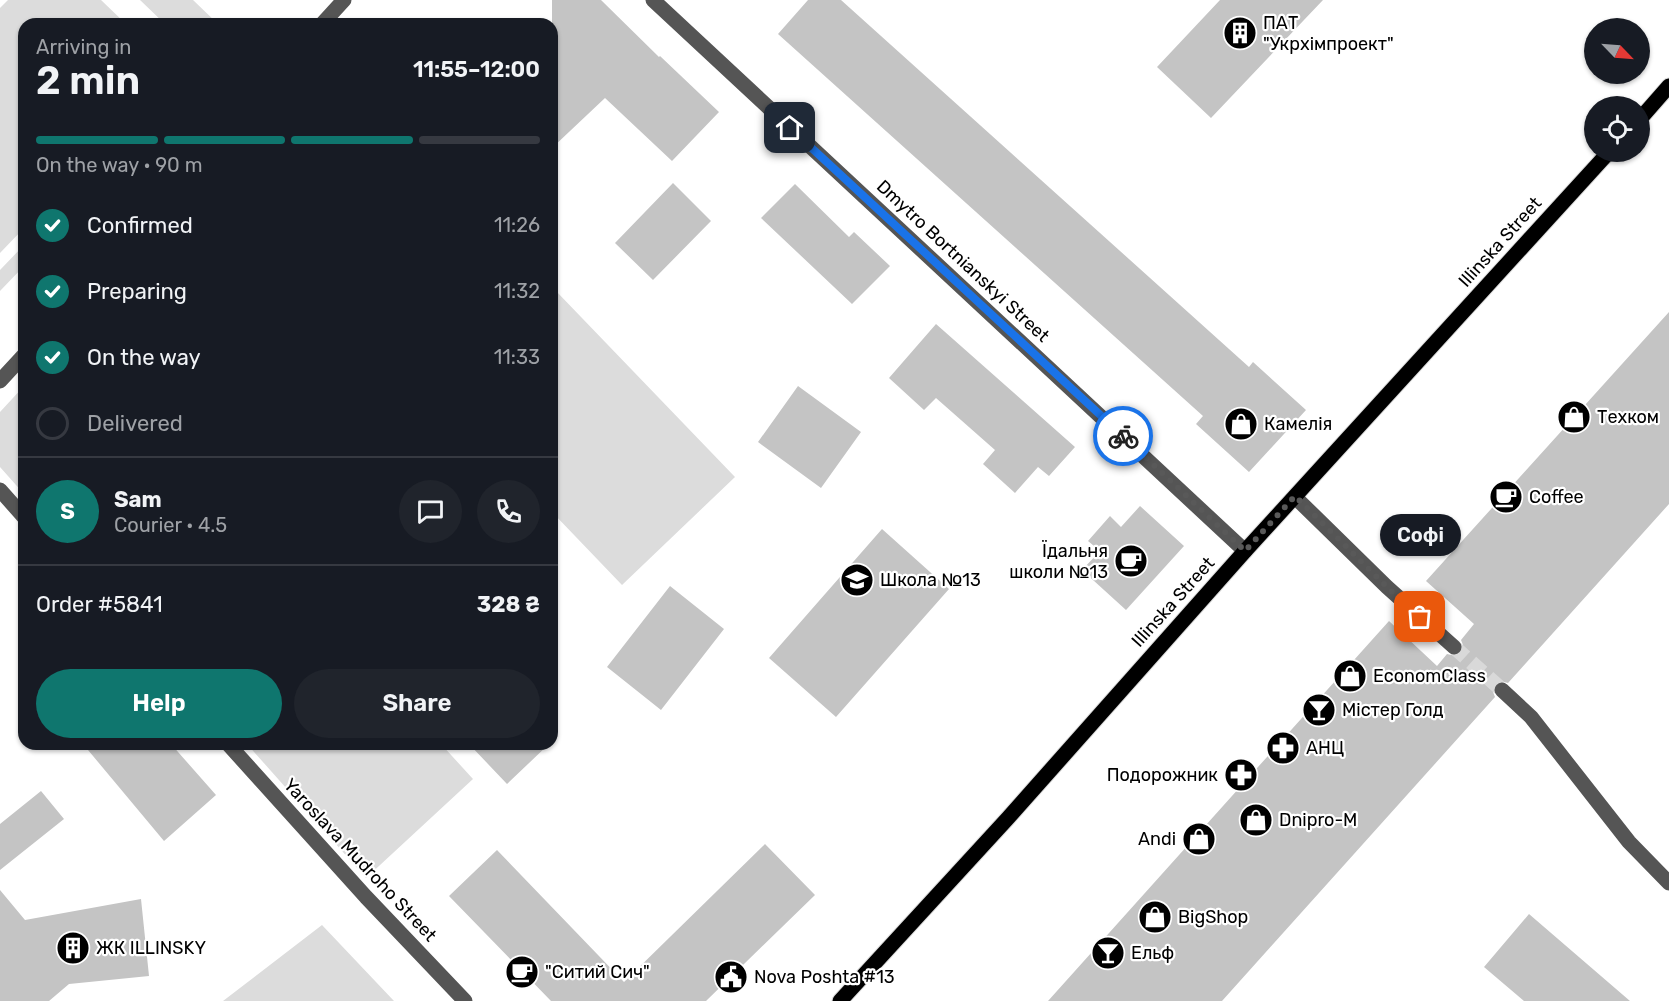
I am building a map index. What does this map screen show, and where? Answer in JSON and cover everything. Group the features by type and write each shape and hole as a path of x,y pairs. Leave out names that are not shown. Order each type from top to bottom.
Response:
{"main road":[{"path":"1650,107 1669,86"},
{"name":"Illinska Street","path":"840,1001 1008,818 1245,551 1600,162"}],"street":[{"path":"328,18 344,0"},
{"name":"Dmytro Bortnianskyi Street","path":"653,0 1245,551"},
{"path":"0,381 18,362"},
{"path":"0,490 18,510"},
{"path":"1295,496 1387,587 1454,647"},
{"path":"1502,690 1532,717 1629,842 1669,883"},
{"name":"Yaroslava Mudroho Street","path":"233,750 366,897 465,1001"}],"shaded area":[{"path":"8,0 101,0 120,18 18,18 18,234 0,253 0,8"},
{"path":"140,0 193,0 212,18 159,18"},
{"path":"18,251 18,272 0,291 0,270"},
{"path":"558,293 735,477 622,585 558,518"},
{"path":"18,392 18,487 0,467 0,412"},
{"path":"252,750 446,750 473,779 366,878"},
{"path":"322,925 394,1001 223,1001"}],"building":[{"path":"552,0 601,0 719,112 672,161 605,98 558,142 558,18 552,18"},
{"path":"808,0 841,0 1249,367 1253,362 1306,410 1249,472 1196,424 1203,416 778,34"},
{"name":"ПАТ \"Укрхімпроект\"","path":"1220,0 1323,0 1211,118 1157,67"},
{"path":"673,183 711,221 653,280 615,243"},
{"path":"795,184 849,237 854,232 890,266 852,304 761,218"},
{"path":"1669,312 1669,504 1508,683 1500,681 1495,684 1493,692 1495,697 1222,1001 1048,1001 1389,621 1437,666 1447,654 1456,656 1462,653 1461,640 1474,624 1426,581"},
{"path":"936,324 1075,447 1049,476 1038,467 1015,493 983,464 995,450 936,398 924,410 889,378"},
{"path":"798,386 861,432 821,488 758,442"},
{"name":"Їдальня школи №13","path":"1140,506 1184,546 1126,610 1082,570 1100,551 1088,541 1110,516 1121,527"},
{"path":"882,529 949,589 836,717 769,658"},
{"path":"670,586 724,629 661,710 607,667"},
{"path":"88,750 176,750 216,795 164,841"},
{"path":"475,750 543,750 507,784"},
{"path":"41,791 64,819 0,870 0,824"},
{"path":"765,844 815,895 706,1001 551,1001 449,896 497,850 624,982"},
{"name":"ЖК ILLINSKY","path":"0,890 25,920 141,899 149,976 69,984 49,1001 0,1001"},
{"path":"1529,914 1630,1001 1524,1001 1484,967"}],"tunnel":[{"path":"1454,647 1502,690"}],"way so far":[{"path":"1123,436 1245,551 1295,496 1420,617"}],"place":[{"name":"ПАТ \"Укрхімпроект\"","path":"1240,33"},
{"name":"Техком","path":"1574,417"},
{"name":"Камелія","path":"1241,424"},
{"name":"Coffee","path":"1506,497"},
{"name":"Їдальня школи №13","path":"1131,561"},
{"name":"Школа №13","path":"857,580"},
{"name":"Софі","path":"1420,617"},
{"name":"EconomClass","path":"1350,676"},
{"name":"Містер Голд","path":"1319,710"},
{"name":"АНЦ","path":"1283,748"},
{"name":"Подорожник","path":"1241,775"},
{"name":"Dnipro-M","path":"1256,820"},
{"name":"Andi","path":"1199,839"},
{"name":"BigShop","path":"1155,917"},
{"name":"ЖК ILLINSKY","path":"73,948"},
{"name":"Ельф","path":"1108,953"},
{"name":"\"Ситий Сич\"","path":"522,972"},
{"name":"Nova Poshta #13","path":"731,977"}],"route":[{"path":"790,128 1123,436"}]}
